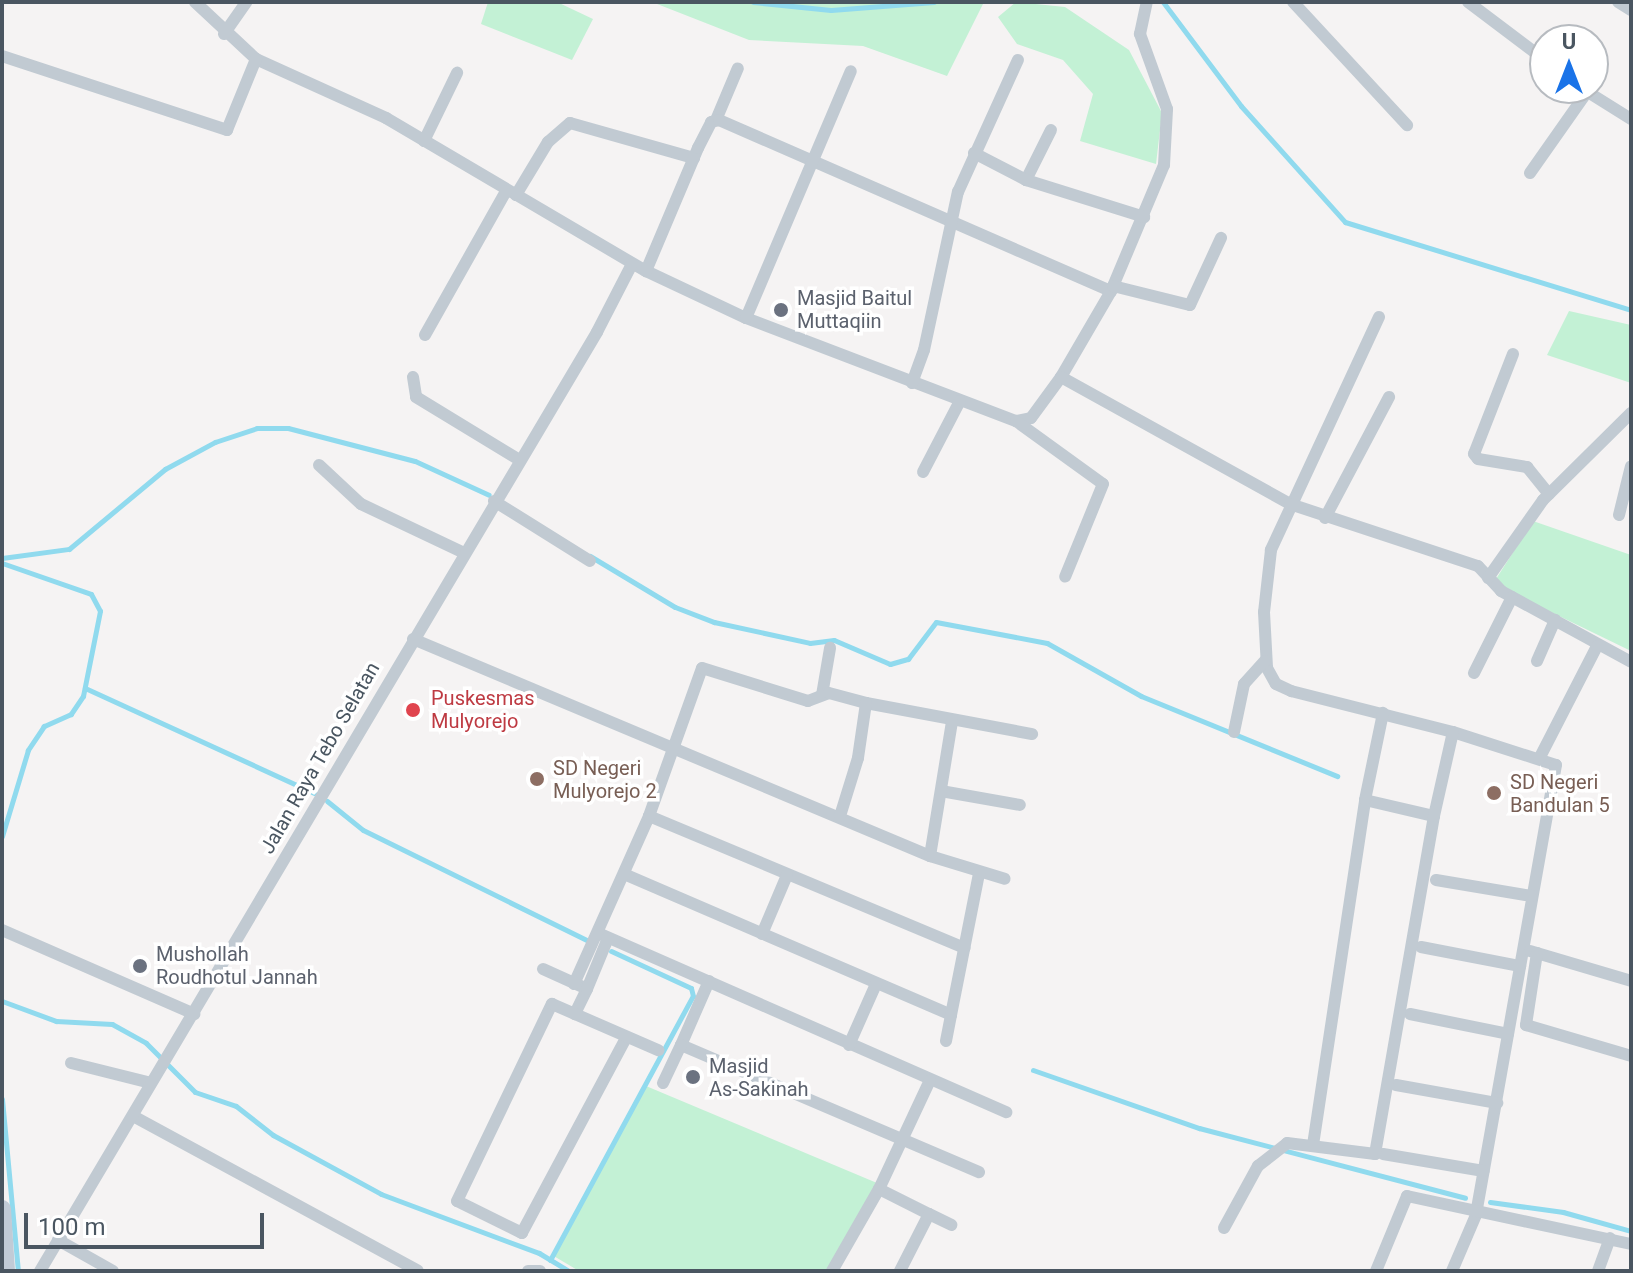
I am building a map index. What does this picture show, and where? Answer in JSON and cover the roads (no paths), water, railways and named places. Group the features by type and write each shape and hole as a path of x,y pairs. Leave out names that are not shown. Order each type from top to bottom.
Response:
{"main road":[{"path":"2,1209 6,1271"}],"street":[{"path":"195,2 224,34 256,59 424,141 632,264 746,318 1016,421 1103,484 1065,577"},
{"path":"224,34 246,2"},
{"path":"1016,421 1031,418 1061,377 1112,289 1164,165 1169,122 1140,34 1147,2"},
{"path":"1293,2 1407,125"},
{"path":"1618,2 1631,10"},
{"path":"1472,3 1529,48"},
{"path":"2,56 227,130 256,59"},
{"path":"912,383 924,350 951,219 974,153 1018,60"},
{"path":"646,271 694,158 716,120 738,68"},
{"path":"746,318 851,71"},
{"path":"424,141 457,73"},
{"path":"1530,173 1576,104"},
{"path":"1607,104 1631,119"},
{"path":"716,120 815,158 1112,289 1190,305 1221,238"},
{"path":"425,335 511,193 554,135 570,123 694,158"},
{"path":"1026,180 1051,130"},
{"path":"974,153 1026,180 1144,217"},
{"name":"Jalan Raya Tebo Selatan","path":"40,1271 518,459 597,332 632,264"},
{"path":"1379,317 1290,504 1267,570 1265,661 1282,688 1453,732 1556,765 1476,1215 1452,1271"},
{"path":"1513,354 1474,454 1478,459 1527,467 1549,494"},
{"path":"413,377 416,397 518,459"},
{"path":"1061,377 1290,504 1478,566 1512,597 1631,662"},
{"path":"1325,518 1389,397"},
{"path":"923,472 960,401"},
{"path":"1488,578 1549,494 1631,413"},
{"path":"319,465 361,504 464,553"},
{"path":"1619,515 1631,466"},
{"path":"494,501 590,561"},
{"path":"1474,673 1512,597"},
{"path":"1537,661 1555,620"},
{"path":"413,639 930,856 1005,879"},
{"path":"1539,759 1597,646"},
{"path":"822,695 830,648"},
{"path":"1234,732 1244,684 1265,661"},
{"path":"626,1038 522,1233 457,1201 552,1004 575,984 603,936 702,668 808,701 822,695 1032,734"},
{"path":"840,816 858,758 866,703"},
{"path":"1313,1145 1365,800 1383,713"},
{"path":"930,856 952,721"},
{"path":"1224,1228 1255,1170 1287,1143 1375,1154 1434,816 1453,732"},
{"path":"941,791 1020,805"},
{"path":"1365,800 1434,816"},
{"path":"649,816 964,948"},
{"path":"946,1041 979,873"},
{"path":"624,874 951,1015"},
{"path":"762,934 787,875"},
{"path":"1436,880 1532,896"},
{"path":"2,930 194,1014"},
{"path":"603,936 1006,1112"},
{"path":"1421,947 1520,966"},
{"path":"1523,949 1631,981"},
{"path":"1537,953 1526,1025 1631,1056"},
{"path":"543,969 575,984"},
{"path":"663,1083 709,981"},
{"path":"575,984 575,1014"},
{"path":"849,1045 876,984"},
{"path":"552,1004 658,1050"},
{"path":"1410,1014 1508,1034"},
{"path":"681,1045 979,1172"},
{"path":"71,1063 154,1078"},
{"path":"832,1271 879,1189 930,1080"},
{"path":"1396,1085 1497,1103"},
{"path":"133,1116 418,1271"},
{"path":"1383,1154 1484,1171"},
{"path":"879,1189 952,1225"},
{"path":"1376,1271 1407,1196 1476,1215 1631,1244"},
{"path":"900,1271 929,1214"},
{"path":"1598,1271 1610,1238"},
{"path":"58,1240 113,1271"},
{"path":"528,1271 540,1271"}],"waterway":[{"path":"753,2 831,10 934,2"},
{"path":"1163,2 1241,106 1345,222 1631,310"},
{"path":"2,558 69,549 165,469 215,442 257,428 288,428 415,461 489,495"},
{"path":"590,556 675,607 714,622 810,643 834,640 890,664 908,659 936,622 1047,643 1141,696 1337,776"},
{"path":"2,563 91,594 100,611 83,696 71,714 44,726 28,750 2,836"},
{"path":"85,688 314,793"},
{"path":"327,801 363,830 589,941"},
{"path":"550,1260 693,996 691,988 611,951"},
{"path":"2,1001 56,1021 112,1024 146,1043 195,1092 236,1106 273,1135 381,1194 539,1253 569,1271"},
{"path":"1033,1070 1199,1128 1465,1198"},
{"path":"2,1099 18,1270"},
{"path":"1490,1202 1563,1212 1631,1231"}],"place":[{"name":"Masjid Baitul Muttaqiin","path":"781,310"},
{"name":"Puskesmas Mulyorejo","path":"413,710"},
{"name":"SD Negeri Mulyorejo 2","path":"537,779"},
{"name":"SD Negeri Bandulan 5","path":"1494,793"},
{"name":"Mushollah Roudhotul Jannah","path":"140,966"},
{"name":"Masjid As-Sakinah","path":"693,1077"}]}
